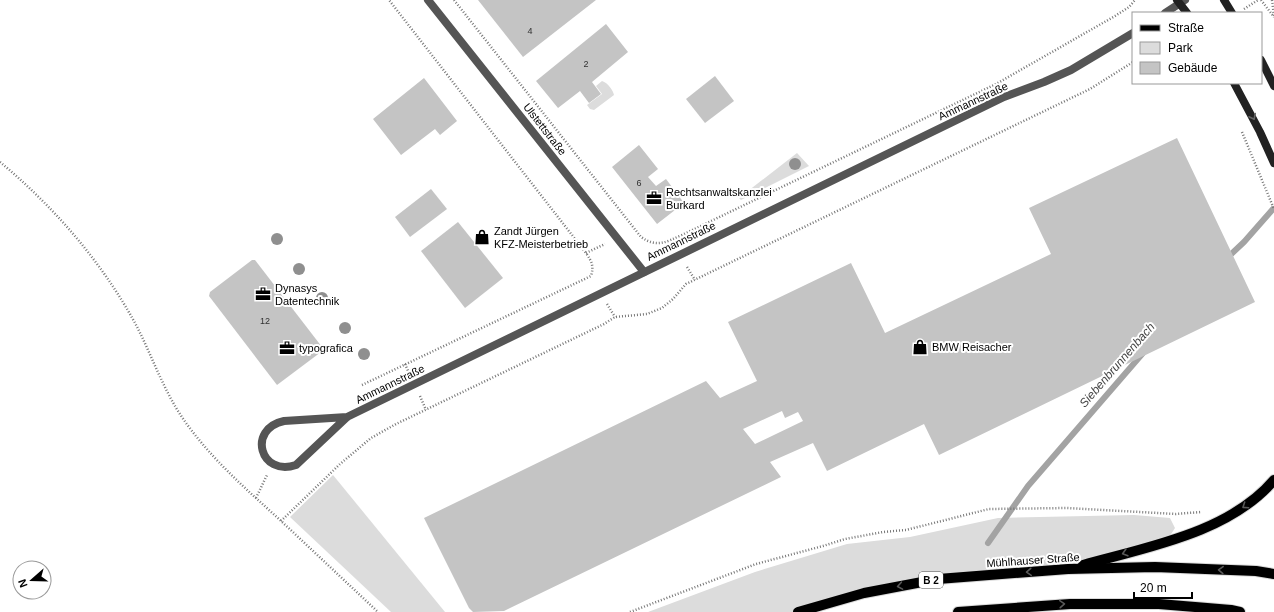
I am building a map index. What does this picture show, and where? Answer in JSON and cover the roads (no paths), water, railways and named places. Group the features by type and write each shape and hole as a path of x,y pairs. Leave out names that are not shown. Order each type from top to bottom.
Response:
{"main road":[{"path":"1224,0 1231,12"},
{"path":"1181,1 1186,12"},
{"path":"1262,62 1274,86"},
{"path":"1235,84 1260,132 1274,163"},
{"path":"1068,569 1166,542 1207,528 1254,500 1274,480"},
{"name":"Mühlhauser Straße","path":"798,612 864,593 938,579 1068,569 1155,567 1256,571 1274,574"},
{"path":"958,612 1070,604 1159,604 1240,612"}],"street":[{"name":"Ulstettstraße","path":"428,0 644,272"},
{"path":"1166,12 1181,1"},
{"name":"Ammannstraße","path":"346,417 284,421 277,423 270,427 262,440 264,455 272,463 281,468 289,468 296,465 346,417 1004,98 1071,70 1132,34"}],"waterway":[{"name":"Siebenbrunnenbach","path":"1226,259 1244,242 1273,209"},
{"name":"Siebenbrunnenbach","path":"988,543 1028,486 1143,353"}],"place":[{"name":"Rechtsanwaltskanzlei Burkard","path":"654,198"},
{"name":"Zandt Jürgen KFZ-Meisterbetrieb","path":"482,237"},
{"name":"Dynasys Datentechnik","path":"263,294"},
{"name":"BMW Reisacher","path":"920,347"},
{"name":"typografica","path":"287,348"}]}
